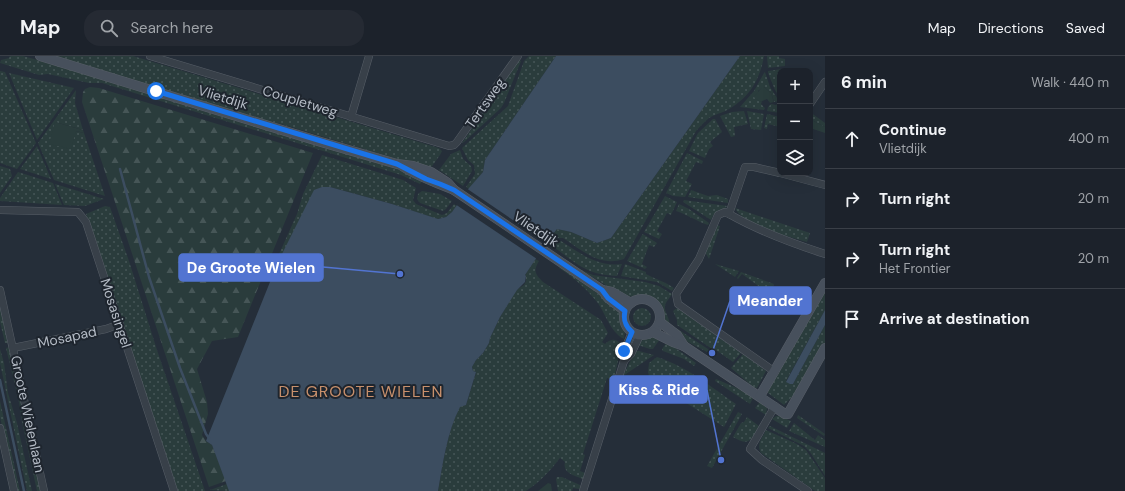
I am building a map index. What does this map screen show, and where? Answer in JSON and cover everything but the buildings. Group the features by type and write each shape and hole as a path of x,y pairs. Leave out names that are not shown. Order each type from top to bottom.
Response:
{"street":[{"name":"Vlietdijk","path":"40,56 397,164 413,166 431,172 448,183 454,190 602,290 608,298 625,311"},
{"name":"Coupletweg","path":"150,56 170,59 351,117 449,146"},
{"path":"351,117 369,56"},
{"name":"Tertsweg","path":"449,146 454,145 457,142 518,56"},
{"path":"813,100 825,82"},
{"path":"729,214 745,167 754,167 777,172"},
{"path":"793,176 825,185"},
{"name":"Mosasingel","path":"0,210 78,212 86,222 174,491"},
{"path":"775,372 683,308 678,304 676,294 699,259 718,215 725,212 770,235 825,254"},
{"path":"760,396 825,283"},
{"name":"Groote Wielenlaan","path":"0,290 44,491"},
{"name":"Vlietdijk","path":"602,290 612,292 631,303"},
{"path":"642,299 653,302 660,311 660,322 653,332 644,335 636,334 626,325 624,316 625,311 631,303 642,299"},
{"path":"660,322 677,335 684,346"},
{"name":"Mosapad","path":"13,348 106,329 120,324"},
{"path":"653,332 684,346 785,414 788,414 825,348"},
{"path":"583,491 624,361 624,351 636,334"},
{"path":"774,406 750,449 762,460 808,491"},
{"path":"0,428 14,491"}],"green space":[{"path":"10,56 23,56 73,70 399,169 422,181 420,184 401,175 102,83 89,83 48,74 39,75 0,63 1,60 9,58"},
{"path":"53,56 133,56 439,148 442,151 430,169 281,124 262,120"},
{"path":"529,56 556,56 485,160 483,172 469,189 466,187 475,174 474,165 468,160 462,148 508,106 524,61"},
{"path":"740,56 764,56 760,72 753,87 743,99 727,110 709,118 696,131 624,259 607,261 599,259 584,252 563,238 556,238 550,245 547,243 557,229 571,232 597,243 611,238"},
{"path":"767,56 779,56 779,58 785,59 785,66 768,68"},
{"path":"519,60 521,61 501,108 462,143"},
{"path":"777,70 777,93 768,73 768,71"},
{"path":"0,71 5,72 36,143 17,169 0,163"},
{"path":"765,72 770,87 777,98 777,101 774,102 771,93 764,87 758,91 760,102 762,101 761,104 765,108 764,110 740,107 754,91"},
{"path":"9,73 74,88 37,140"},
{"path":"90,87 99,88 313,153 238,337 212,341 197,369 207,402 208,414 202,435 206,441 212,445 226,481 209,487 82,102 83,92 85,89"},
{"path":"762,87 771,93 774,102 770,103 767,99 760,102 754,97"},
{"path":"76,90 75,103 83,130 55,122 84,133 105,196 54,180 38,143"},
{"path":"771,104 776,105 777,113 767,111"},
{"path":"744,111 748,124 734,127 735,136 731,137 720,116 732,112"},
{"path":"747,111 764,114 761,130 751,129"},
{"path":"767,114 777,116 777,126 768,124 767,129 764,128"},
{"path":"813,114 825,123 825,127 813,121"},
{"path":"713,119 715,119 722,132 710,142 713,146 709,149 705,158 689,151 698,133"},
{"path":"813,121 825,127 825,133 813,129"},
{"path":"55,122 83,130 84,133 76,131 71,149 49,144"},
{"path":"37,146 51,179 20,169"},
{"path":"460,150 463,159 471,166 472,171 463,186 439,170 451,154"},
{"path":"687,153 703,161 702,164 696,162 686,181 692,184 685,197 673,196 666,193"},
{"path":"322,155 403,180 416,188 413,200 416,204 442,215 447,213 454,204 457,206 446,217 437,219 392,204 330,187 322,187 278,263 275,263 297,214 303,194"},
{"path":"0,166 10,169 12,176 0,193"},
{"path":"18,172 53,183 62,205 0,201 0,198"},
{"path":"55,184 104,199 85,206 64,205"},
{"path":"691,190 708,196 717,195 728,199 728,203 688,197"},
{"path":"422,191 440,194 452,201 443,211 420,203 417,199 418,194"},
{"path":"665,196 677,202 671,215 667,213 657,231 662,234 659,239 644,232"},
{"path":"684,200 727,206 724,210 716,213 711,220 683,202"},
{"path":"679,204 709,223 708,225 676,211"},
{"path":"105,206 110,207 129,261 157,350 205,491 178,491 86,214"},
{"path":"735,208 810,233 807,242 756,224 739,214"},
{"path":"717,225 720,226 709,259 705,252"},
{"path":"643,234 657,243 654,247 649,245 642,264 647,267 645,269 627,261"},
{"path":"561,241 583,255 597,261 605,264 622,264 617,276 598,273 583,268 554,247 557,242"},
{"path":"535,259 539,261 536,267 536,272 538,277 543,282 601,320 608,333 602,342 605,344 614,340 622,344 614,378 613,380 607,378 583,454 585,455 580,471 585,473 583,479 567,471 565,469 565,462 560,458 536,484 526,491 438,491 446,448 452,426 460,406 466,405 476,373 473,371 472,367 489,343 500,317 516,290 524,285 526,281 525,275"},
{"path":"625,264 646,272 646,274 674,288 672,291 657,282 621,276"},
{"path":"715,264 739,271 735,277"},
{"path":"560,267 596,292 619,311 625,331 624,339 615,332 593,297 579,283 559,268"},
{"path":"579,269 593,275 645,282 659,286 672,294 665,306 669,326 655,300 645,297 624,296"},
{"path":"741,272 774,284 767,299 765,299 768,293 742,274 738,279 737,278"},
{"path":"825,287 825,310 786,381 793,384 825,325 825,344 800,389 784,405 768,393 768,391"},
{"path":"0,303 9,343 5,343 0,322"},
{"path":"638,308 646,308 651,313 649,324 646,326 638,326 633,321 633,313"},
{"path":"677,308 741,353 733,362 677,325 677,320 673,311"},
{"path":"676,328 711,351 709,353 688,342 675,330"},
{"path":"652,336 660,339 653,349 638,345 644,339"},
{"path":"667,342 696,363 694,366 684,359 663,351 662,349"},
{"path":"10,347 41,491 37,491 19,402 6,348"},
{"path":"0,349 4,363 8,393 17,423 32,491 27,491 0,363"},
{"path":"635,351 654,355 623,376"},
{"path":"743,354 766,371 757,388 753,387 731,368"},
{"path":"657,357 688,371 736,404 724,427 650,380 648,372 649,363"},
{"path":"716,379 746,392 753,398 750,404 715,381"},
{"path":"0,401 20,491 16,491 0,417"},
{"path":"760,402 767,408 766,415 755,408"},
{"path":"738,412 742,414 712,468 707,466"},
{"path":"798,415 825,434 824,436 797,418"},
{"path":"776,416 780,416 791,421 787,428 772,419"},
{"path":"747,417 759,426 752,438 746,442 733,437 741,423 744,422"},
{"path":"794,423 815,440 818,435 825,440 825,447 789,431"},
{"path":"770,426 825,453 825,476 810,452 804,446 768,428"},
{"path":"766,430 797,444 806,450 825,478 825,491 815,491 761,453 759,444"},
{"path":"557,477 562,477 581,486 579,489 573,488 572,491 558,491"},
{"path":"548,483 551,484 552,491 538,491"},
{"path":"227,484 229,491 210,490"}],"water":[{"name":"DE GROOTE WIELEN","path":"556,56 740,56 611,238 597,243 571,232 557,229 549,239 525,275 525,282 517,290 500,317 483,353 472,367 473,371 476,372 466,405 460,407 452,427 446,448 438,491 229,491 212,445 206,441 278,262 314,190 322,187 330,187 392,204 438,219 446,217 452,212 469,188 483,172 485,160"},
{"path":"825,310 825,325 793,384 786,382"}],"pier":[{"path":"466,188 548,244 537,259 455,204"}],"waterway":[{"path":"120,169 149,277 180,368 206,434 209,438"},
{"path":"0,380 24,491"}],"place":[{"name":"De Groote Wielen","path":"400,274"},
{"name":"Meander","path":"712,353"},
{"name":"Kiss & Ride","path":"721,460"}],"district":[{"name":"DE GROOTE WIELEN","path":"361,391"}],"route":[{"path":"156,91 321,142 379,158 397,164 426,179 454,190 602,290 608,298 625,311 624,320 628,329 632,332 624,351"}]}
